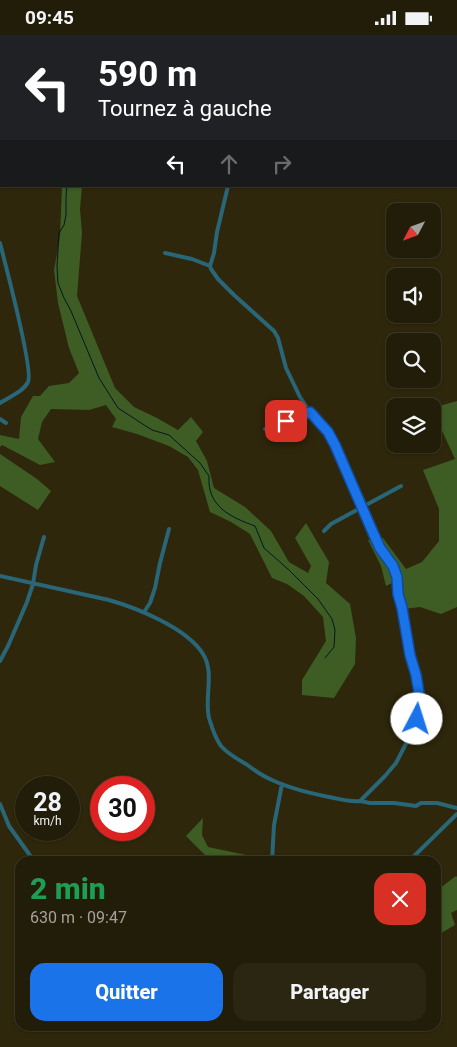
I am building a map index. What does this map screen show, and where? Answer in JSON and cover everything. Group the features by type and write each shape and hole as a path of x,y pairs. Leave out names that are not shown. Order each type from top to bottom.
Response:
{"street":[{"path":"228,187 210,266 212,272 274,331 278,338 289,375 310,412 330,435 380,548 393,566 397,577 398,594 417,684 418,711 415,726 396,763 386,776 360,801"},
{"path":"0,243 23,339 29,376 23,388 0,403"},
{"path":"165,253 192,259 210,266"},
{"path":"264,429 310,412"},
{"path":"0,419 6,423"},
{"path":"324,531 331,524 401,486"},
{"path":"144,612 154,592 168,529"},
{"path":"0,661 27,602 44,537"},
{"path":"0,576 126,605 165,623 190,639 204,655 208,667 208,715 214,734 222,747 262,775 300,791 326,797 370,803 394,803 416,806 420,803 437,803 457,808"},
{"path":"272,856 274,825 282,784"},
{"path":"0,804 8,826 30,856"},
{"path":"414,856 457,814"}],"green space":[{"path":"62,187 82,187 80,209 82,233 77,296 115,388 134,407 178,430 191,417 203,432 196,441 207,461 214,488 245,507 271,531 289,562 308,573 311,566 295,538 306,523 329,562 326,583 350,604 356,638 355,664 334,698 302,695 302,680 326,641 323,617 304,596 287,584 272,578 250,534 210,512 198,470 188,457 169,446 112,427 116,419 106,405 89,410 51,409 42,422 38,439 55,462 40,465 2,445 0,447 0,435 19,439 21,417 33,396 40,396 49,386 69,383 79,373 69,348 58,303 54,270 60,236"},
{"path":"457,401 457,607 441,614 420,607 404,609 400,579 386,586 381,566 368,540 383,538 406,569 422,562 439,541 439,509 423,470 455,459 441,428 441,405"},
{"path":"0,454 51,491 38,510 0,486"},
{"path":"203,818 202,835 208,847 252,856 206,856 186,836"},
{"path":"457,877 457,910 451,913 455,925 441,933 441,887"}],"waterway":[{"path":"67,187 66,215 64,225 59,233 58,283 99,378 118,408 152,430 169,435 200,463 209,476 209,486 216,503 237,519 255,526 264,548 318,599 332,619 335,630 334,647 325,658"}],"route":[{"path":"286,421 310,412 328,432 380,548 393,566 397,577 398,594 419,693 417,719"}]}
